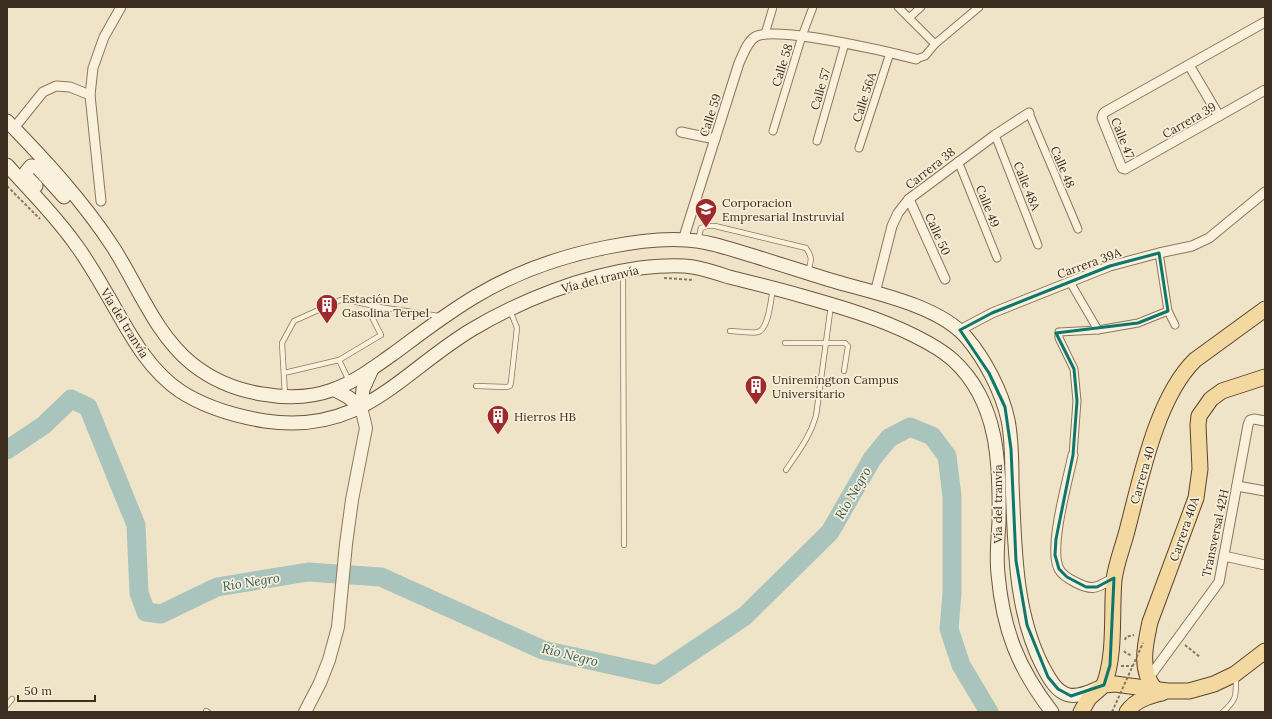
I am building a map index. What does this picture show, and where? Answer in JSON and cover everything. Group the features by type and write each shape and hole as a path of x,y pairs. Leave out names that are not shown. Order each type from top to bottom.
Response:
{"main road":[{"name":"Vía del tranvía","path":"11,125 84,207 114,248 163,333 179,352 210,376 227,385 249,392 285,397 311,395 335,390 372,369 443,316 508,278 555,261 606,248 629,244 683,240 716,245 876,293 934,313 960,330 976,351 1000,393 1005,407 1009,426 1011,449 1016,561 1021,598 1027,625 1038,657 1048,677 1058,689 1065,694 1071,696 1081,695 1104,685"},
{"name":"Vía del tranvía","path":"7,165 76,245 146,358 164,378 181,392 206,405 230,414 274,422 300,423 344,414 361,407 393,387 469,331 533,298 571,284 623,271 666,265 691,267 773,288 867,315 901,329 937,348 953,360 964,372 982,400 993,429 997,452 1000,488 997,570 1008,635 1019,661 1033,687 1052,712"},
{"path":"60,225 62,215 27,177 26,172 28,168 31,166 37,167 72,206 84,207"},
{"name":"Carrera 40","path":"1104,685 1110,665 1114,578 1156,429 1178,382 1186,369 1195,360 1265,309"},
{"path":"361,407 363,389 372,369"},
{"name":"Carrera 40A","path":"1157,686 1144,664 1145,642 1150,622 1196,498 1200,468 1199,416 1212,399 1222,391 1265,377"},
{"path":"335,390 348,397 361,407"},
{"path":"1081,712 1089,698 1104,685 1115,684 1157,686 1189,692 1214,684 1236,674 1264,654"},
{"path":"1127,712 1138,702 1147,697 1157,686"}],"street":[{"path":"101,200 90,95 93,68 104,37 121,7"},
{"path":"773,7 765,34 802,36 845,43 916,59 925,56 935,44 979,7"},
{"name":"Calle 58","path":"773,131 802,36 813,7"},
{"path":"898,7 935,44"},
{"path":"909,18 921,7"},
{"path":"1219,116 1189,65 1265,22"},
{"name":"Calle 59","path":"683,240 739,63 755,37 765,34"},
{"name":"Calle 57","path":"817,141 845,43"},
{"name":"Calle 56A","path":"859,148 890,52"},
{"name":"Calle 47","path":"1125,170 1122,168 1102,118 1103,114 1189,65"},
{"path":"11,125 43,92 56,86 70,86 90,95"},
{"name":"Carrera 39","path":"1125,170 1265,90"},
{"name":"Carrera 38","path":"876,293 892,226 898,213 909,199 958,161 1029,113"},
{"name":"Calle 48","path":"1029,113 1078,229"},
{"path":"681,132 715,140"},
{"name":"Calle 48A","path":"995,135 1038,245"},
{"name":"Calle 49","path":"958,161 997,258"},
{"name":"Carrera 39A","path":"960,330 992,313 1110,266 1192,246 1209,238 1228,224 1265,192"},
{"name":"Calle 50","path":"909,199 945,279"},
{"path":"1159,253 1168,311 1175,325"},
{"path":"1070,282 1098,330"},
{"path":"1114,578 1097,587 1086,588 1066,577 1059,569 1055,555 1056,539 1073,455 1077,401 1074,369 1058,338 1059,332 1098,330 1138,323 1168,311"},
{"path":"305,712 320,683 329,660 338,627 352,500 366,428 361,407"},
{"name":"Transversal 42H","path":"1157,686 1177,638 1219,582 1248,425 1250,420 1254,419 1265,421"},
{"path":"1237,486 1265,491"},
{"path":"1224,556 1265,565"}],"lane":[{"path":"698,242 701,228 715,226 806,248 811,255 808,273"},
{"path":"623,271 624,545"},
{"path":"730,331 757,332 762,330 766,325 773,288"},
{"path":"285,397 282,343 294,321 343,299 379,307 443,316"},
{"path":"786,470 808,437 816,416 831,304"},
{"path":"284,373 339,360 381,335 371,315 379,307"},
{"path":"476,386 510,386 517,328 510,309"},
{"path":"785,343 845,343 848,346 844,371"},
{"path":"339,360 350,382"},
{"path":"1223,712 1233,703 1235,697 1236,674"},
{"path":"7,706 12,699"}],"path":[{"path":"664,278 701,280"},
{"path":"1124,644 1126,637 1138,636"},
{"path":"1112,712 1143,643 1142,638"},
{"path":"1177,638 1200,656"},
{"path":"1124,651 1127,654 1138,657 1138,662"},
{"path":"1110,665 1138,666"}],"highlighted area":[{"path":"1159,253 1168,311 1138,323 1056,333 1074,369 1077,401 1073,455 1056,539 1055,555 1059,569 1067,577 1086,587 1097,587 1114,578 1110,665 1104,685 1071,696 1058,689 1048,677 1027,625 1016,561 1011,449 1005,407 989,373 960,330 992,313 1110,266"}],"waterway":[{"name":"Río Negro","path":"7,450 44,425 71,399 88,407 136,525 139,593 146,612 161,614 217,587 308,572 381,577 543,650 657,675 745,616 830,532 872,459 889,438 910,427 932,436 947,456 952,496 952,593 949,629 961,665 989,712"}],"place":[{"name":"Corporacion Empresarial Instruvial","path":"706,228"},
{"name":"Estación De Gasolina Terpel","path":"327,324"},
{"name":"Uniremington Campus Universitario","path":"756,406"},
{"name":"Hierros HB","path":"498,436"}]}
